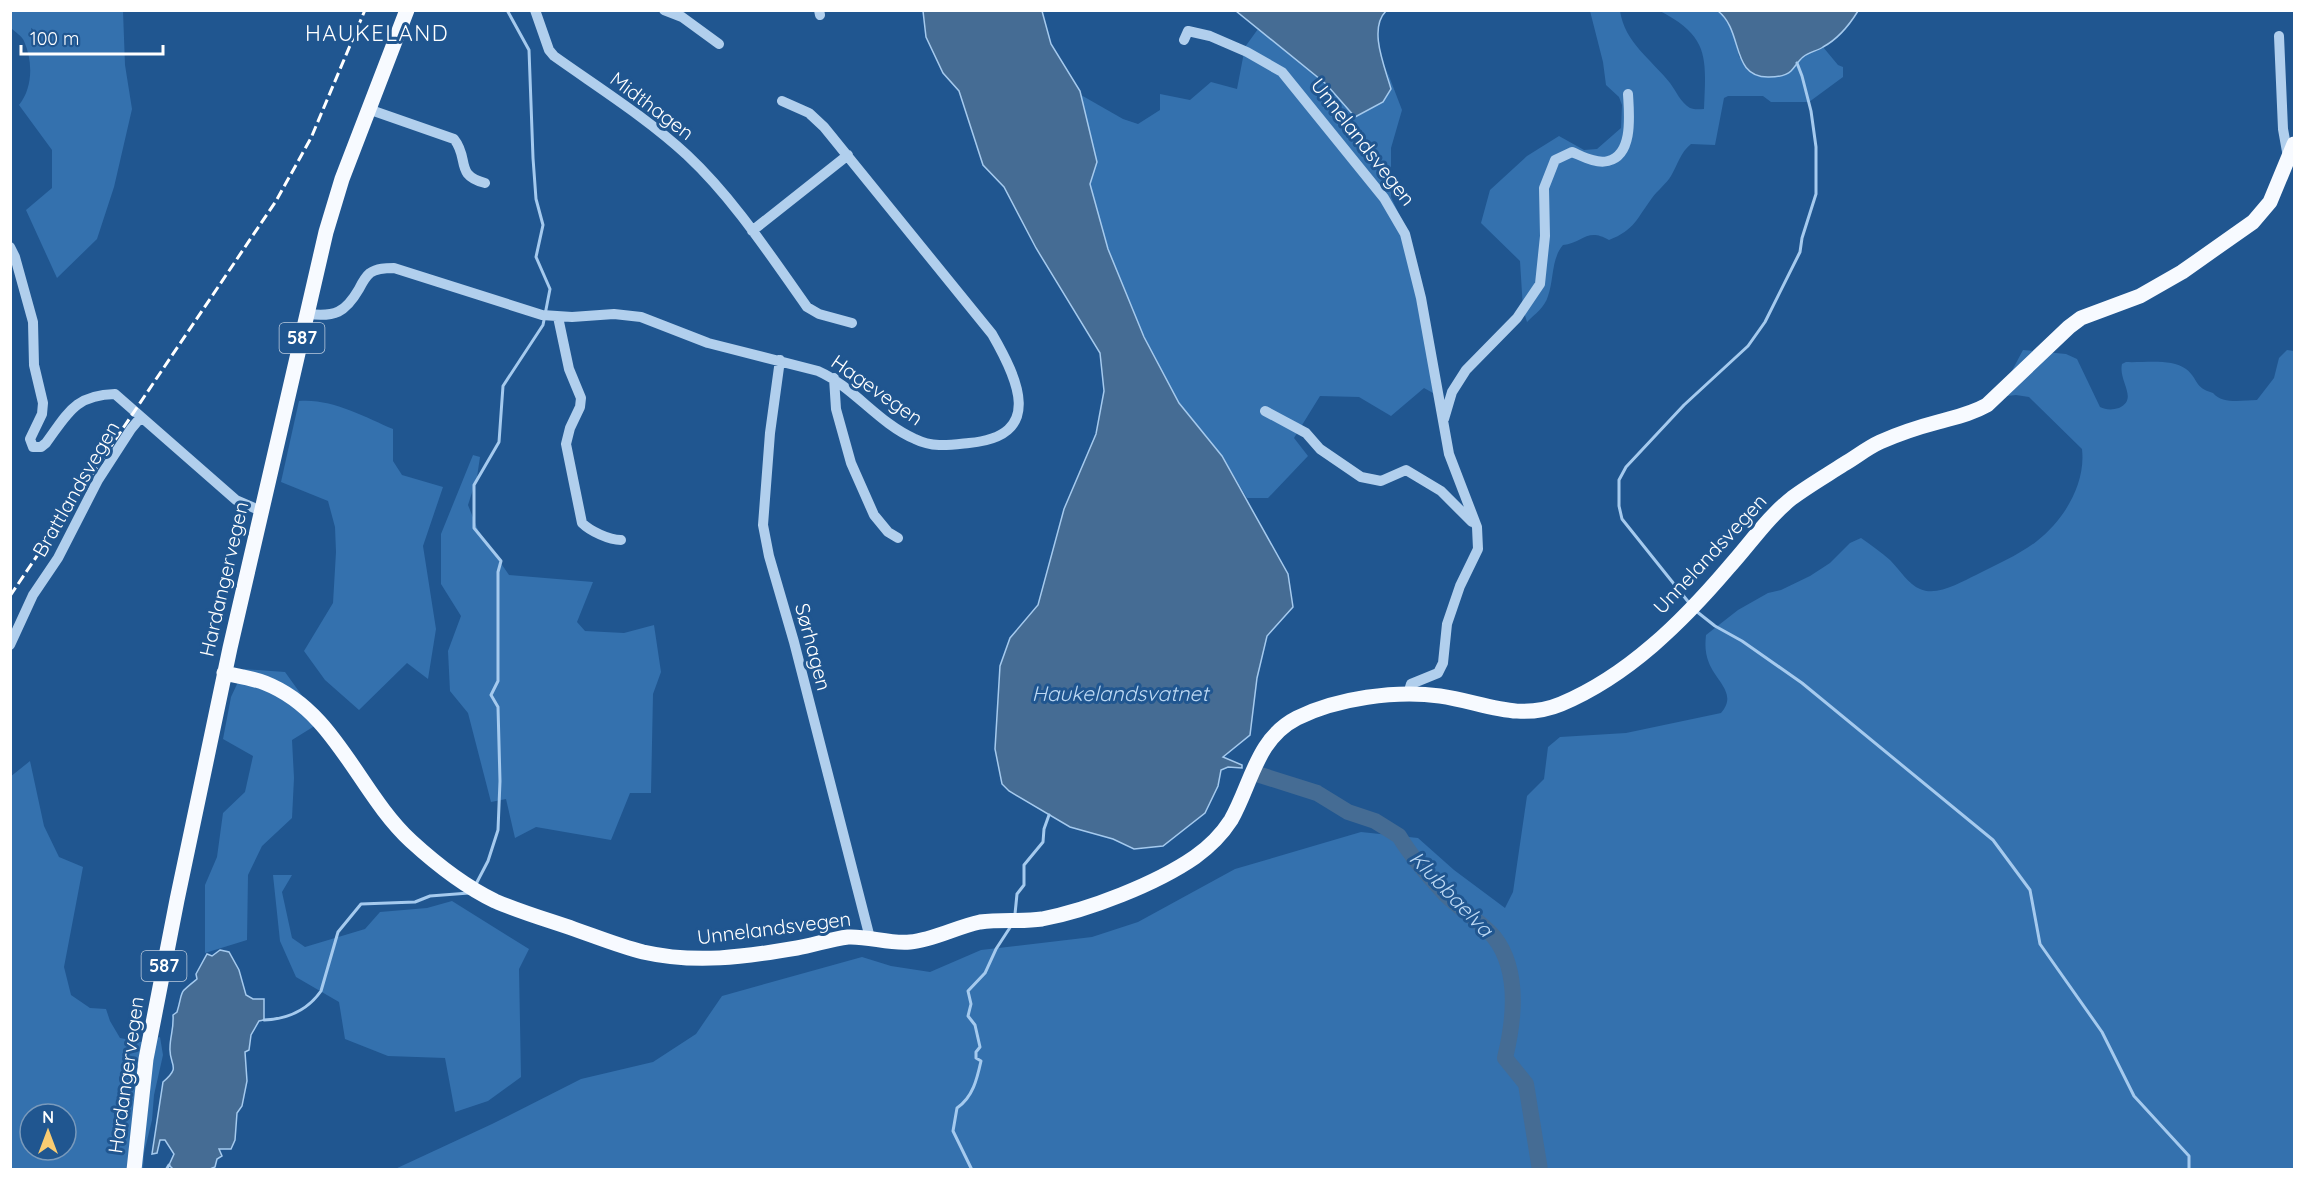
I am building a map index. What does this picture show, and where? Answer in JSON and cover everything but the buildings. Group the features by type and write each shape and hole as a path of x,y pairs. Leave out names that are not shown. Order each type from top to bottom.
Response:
{"main road":[{"name":"Hardangervegen","path":"134,1170 150,1033 224,673 261,511 332,210 407,10"},
{"name":"Unnelandsvegen","path":"224,673 265,683 293,698 304,707 334,738 376,800 401,831 430,857 494,900 623,946 654,954 714,960 846,938 905,942 932,938 958,927 977,923 999,920 1037,920 1123,894 1161,877 1194,858 1221,834 1237,807 1261,751 1282,728 1298,717 1369,697 1408,694 1456,699 1519,713 1539,711 1560,704 1603,683 1669,630 1705,595 1768,520 1794,497 1877,443 1941,420 1975,412 1987,405 2068,327 2081,318 2140,296 2182,272 2253,222 2270,202 2295,144"}],"street":[{"name":"Midthagen","path":"535,10 549,50 554,56 687,154 716,185 752,231 807,308 819,314 852,323"},
{"path":"664,10 682,17 719,44"},
{"name":"Unnelandsvegen","path":"1184,40 1188,31 1210,36 1247,52 1282,72 1396,215 1405,234 1421,298 1449,454 1477,526 1478,549 1460,586 1447,624 1443,663 1438,674 1411,684 1408,694"},
{"path":"2278,36 2283,129 2288,160"},
{"name":"Unnelandsvegen","path":"1443,422 1452,392 1466,370 1517,318 1540,284 1545,236 1544,188 1555,160 1572,152 1597,161 1608,161 1617,157 1624,146 1630,126 1628,94"},
{"name":"Hagevegen","path":"308,315 325,316 339,312 351,304 364,279 371,272 394,268 550,316 614,314 641,317 708,343 799,364 834,378 898,430 929,445 964,444 996,439 1012,427 1019,401 1012,374 992,334 824,127 809,113 782,101"},
{"path":"368,109 454,139 462,149 468,176 485,183"},
{"path":"752,231 848,155"},
{"path":"10,247 15,257 33,322 34,365 43,403 42,414 30,439 33,447 41,447 46,443 77,404 92,396 115,393 236,500 261,511"},
{"path":"550,316 581,398 580,407 570,428 566,444 582,523 614,540 621,540"},
{"name":"Sørhagen","path":"780,360 762,516 765,536 870,938"},
{"path":"834,378 836,409 851,464 874,515 888,532 898,538"},
{"path":"1265,411 1306,433 1320,449 1361,477 1381,482 1407,470 1441,490 1477,526"},
{"name":"Brattlandsvegen","path":"10,645 33,595 58,558 98,480 141,417"}],"shaded area":[{"path":"11,10 123,11 125,65 132,109 114,187 97,239 57,278 26,210 52,188 52,150 19,105 27,91 30,66 24,41 11,28"},
{"path":"1590,11 1620,11 1633,42 1670,83 1684,103 1692,109 1704,109 1705,76 1702,51 1688,30 1660,11 1718,11 1730,25 1739,57 1782,76 1790,72 1802,57 1823,47 1838,65 1843,67 1843,77 1809,102 1771,102 1763,96 1724,98 1715,145 1691,144 1687,147 1669,179 1652,198 1635,223 1625,232 1609,240 1602,236 1590,235 1563,245 1556,257 1547,300 1527,322 1523,309 1520,261 1481,223 1490,190 1527,156 1559,136 1584,150 1597,149 1621,128 1622,105 1619,97 1606,85 1603,62"},
{"path":"1258,29 1326,84 1355,117 1391,89 1387,71 1402,110 1391,148 1391,197 1405,227 1442,398 1424,388 1391,416 1359,397 1320,396 1294,438 1308,456 1268,498 1247,498 1222,456 1179,403 1144,337 1108,249 1090,184 1097,162 1081,95 1123,119 1138,124 1160,110 1160,94 1190,100 1211,82 1237,89 1245,47"},
{"path":"2023,350 2066,354 2077,359 2100,407 2105,409 2119,408 2127,400 2128,395 2122,370 2122,364 2126,362 2173,363 2186,369 2202,388 2217,397 2234,401 2257,400 2274,378 2279,358 2287,350 2294,351 2294,1169 393,1170 581,1079 653,1062 696,1034 722,996 862,957 891,966 930,972 981,950 1092,937 1138,922 1235,869 1361,832 1418,838 1454,870 1505,908 1513,892 1527,796 1544,779 1548,747 1560,737 1626,733 1721,713 1726,706 1727,694 1708,659 1706,635 1738,610 1768,593 1781,590 1810,576 1830,563 1850,543 1861,538 1880,551 1916,587 1934,591 1956,585 2015,555 2037,541 2056,523 2077,488 2082,449 2029,397 2016,395 1998,397"},
{"path":"299,401 335,405 393,429 393,461 402,475 443,487 423,546 436,629 428,679 407,663 359,710 325,680 304,651 333,603 336,552 335,527 328,501 281,482"},
{"path":"473,455 480,457 477,477 468,505 478,530 509,575 593,582 577,622 585,631 624,633 654,625 661,672 653,694 651,793 630,793 611,840 536,827 515,838 506,799 491,802 468,713 450,691 448,651 461,616 441,584 441,534"},
{"path":"244,669 285,672 321,722 292,740 294,778 292,818 262,846 248,875 247,940 205,953 205,885 217,857 223,813 245,792 253,756 223,739 231,697"},
{"path":"30,761 44,826 59,857 83,867 64,967 71,995 90,1008 106,1009 120,1038 141,1042 160,1037 163,1055 154,1095 143,1169 11,1170 10,777"},
{"path":"273,875 292,875 282,892 292,938 305,947 365,929 380,912 427,908 452,901 529,949 519,969 521,1077 488,1101 455,1112 445,1058 388,1056 345,1039 339,1002 296,977 280,941"}],"water":[{"name":"Haukelandsvatnet","path":"923,11 1042,11 1051,44 1080,91 1097,162 1090,184 1108,249 1144,337 1179,403 1222,456 1288,574 1293,607 1267,636 1257,678 1250,735 1223,757 1242,765 1242,768 1228,767 1221,770 1218,786 1205,813 1163,846 1134,849 1113,839 1070,827 1009,791 1002,784 995,749 1000,666 1010,638 1038,605 1064,509 1096,434 1104,391 1100,353 1036,248 1004,187 983,165 959,91 943,73 926,37"},
{"path":"1236,11 1386,11 1378,28 1378,38 1391,89 1383,102 1355,117 1326,84"},
{"path":"1718,11 1858,11 1834,40 1803,57 1789,73 1769,77 1757,75 1748,70 1726,20"},
{"path":"220,950 229,952 239,970 246,995 253,999 264,999 264,1020 259,1021 251,1035 249,1050 245,1052 247,1081 242,1106 237,1113 235,1140 231,1149 219,1149 222,1156 217,1159 215,1167 210,1169 173,1169 169,1165 174,1154 165,1140 160,1140 157,1153 152,1154 163,1082 173,1069 170,1048 173,1015 177,1012 184,990 197,979 196,974 207,954 212,956"}],"waterway":[{"path":"476,884 488,861 498,830 500,781 498,707 491,695 498,681 498,572 501,561 474,528 474,485 499,442 503,386 543,325 550,289 536,257 543,225 536,199 529,50 507,10"},
{"path":"1690,604 1622,519 1619,506 1619,480 1626,467 1684,405 1748,346 1765,322 1800,252 1816,194 1816,147 1811,111 1797,63"},
{"path":"1696,611 1802,683 1993,840 2030,890 2040,944 2102,1032 2134,1096 2189,1156 2189,1170"},
{"name":"Klubbaelva","path":"1257,774 1317,793 1348,812 1375,821 1399,836 1420,866 1445,894 1494,937 1508,965 1513,996 1511,1028 1505,1058 1526,1084 1540,1170"},
{"path":"1015,914 1017,894 1024,885 1024,865 1043,842 1044,829 1049,815"},
{"path":"264,1020 296,1013 309,1004 321,991 338,932 361,904 415,902 430,896 469,893"},
{"path":"972,1170 953,1131 957,1108 971,1093 981,1061 976,1058 976,1052 980,1047 975,1025 968,1016 971,1004 968,991 985,973 996,949 1011,926"},
{"path":"166,1170 169,1165"}],"railway":[{"path":"10,596 276,201 311,138 365,10"}],"district":[{"name":"HAUKELAND","path":"377,33"}]}
